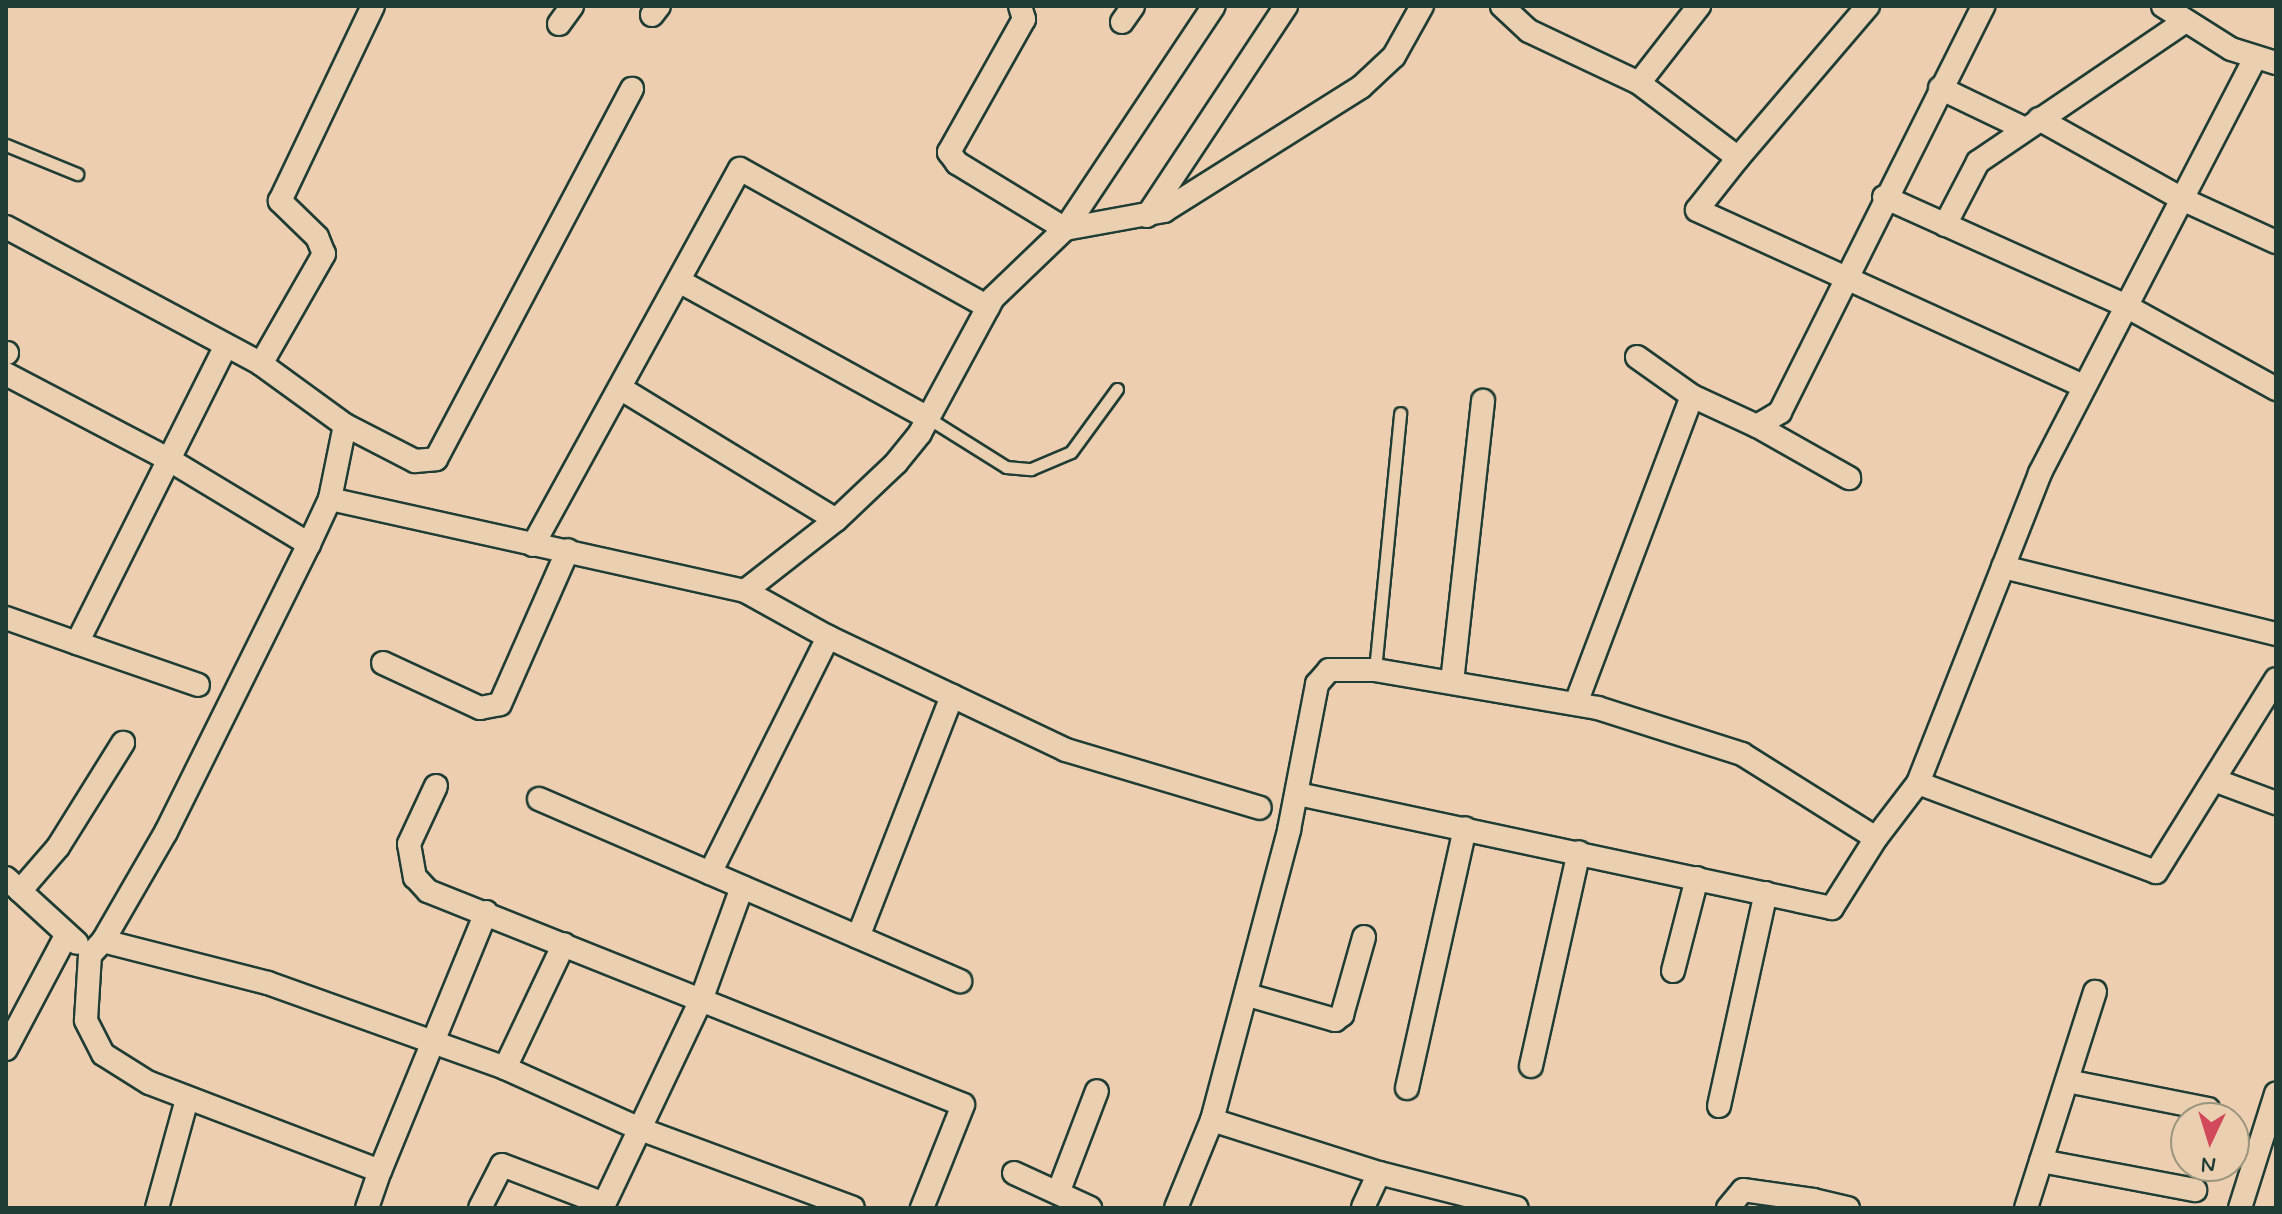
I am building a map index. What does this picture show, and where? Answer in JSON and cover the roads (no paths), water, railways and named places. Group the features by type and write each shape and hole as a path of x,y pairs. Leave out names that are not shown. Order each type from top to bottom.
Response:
{"street":[{"path":"261,364 324,254 317,237 280,201 373,6"},
{"path":"1020,6 1024,19 949,152 957,163 1065,229 1164,211 1361,87 1394,56 1422,6"},
{"path":"745,591 836,520 896,463 928,418 988,307 1065,229 1214,6"},
{"path":"1147,216 1286,6"},
{"path":"1502,6 1529,31 1639,83 1738,158"},
{"path":"1639,83 1699,6"},
{"path":"1868,6 1697,210 1847,275 2084,386"},
{"path":"1757,426 1780,412 1884,197 1983,6"},
{"path":"1298,794 1832,908 1876,838 1918,783 2040,473 2124,305 2182,199 2266,61 2184,22 2163,6"},
{"path":"1945,225 1978,162 2031,123 2184,22"},
{"path":"1940,88 2031,123 2276,242"},
{"path":"6,227 261,364 345,425 415,461 436,459 632,89"},
{"path":"533,545 740,169 988,307"},
{"path":"1884,197 2124,305 2276,389"},
{"path":"679,281 928,418"},
{"path":"77,643 226,345"},
{"path":"1637,357 1692,396 1757,426 1849,478"},
{"path":"6,374 168,459 309,544"},
{"path":"620,388 836,520"},
{"path":"1576,703 1692,396"},
{"path":"1452,682 1483,401"},
{"path":"345,425 330,499 309,544 166,832 96,948 86,1020 103,1054 187,1099 380,1171"},
{"path":"330,499 745,591 828,637 1066,750 1260,808"},
{"path":"383,663 480,708 500,704 568,550"},
{"path":"2003,567 2276,634"},
{"path":"6,618 198,685"},
{"path":"710,873 828,637"},
{"path":"1176,1208 1212,1120 1248,995 1298,794 1317,684 1329,670 1375,670 1576,703 1742,754 1876,838"},
{"path":"1918,783 2156,872 2276,679"},
{"path":"858,937 952,696"},
{"path":"123,743 58,847 13,885 67,934 96,948 268,983 505,1068 640,1129 853,1208"},
{"path":"2214,780 2276,803"},
{"path":"436,786 409,844 415,877 428,891 963,1105 922,1208"},
{"path":"539,799 960,981"},
{"path":"1407,1088 1465,828"},
{"path":"1531,1066 1579,852"},
{"path":"1673,971 1697,878"},
{"path":"480,1208 502,1165 603,1206 701,1000 742,887"},
{"path":"1719,1106 1766,893"},
{"path":"367,1208 486,912"},
{"path":"6,1049 67,934"},
{"path":"1248,995 1335,1020 1342,1015 1364,937"},
{"path":"505,1068 564,944"},
{"path":"2026,1208 2095,992"},
{"path":"2067,1081 2173,1102"},
{"path":"1058,1193 1097,1091"},
{"path":"2240,1208 2276,1094"},
{"path":"157,1208 187,1099"},
{"path":"1212,1120 1379,1173 1517,1208"},
{"path":"2041,1161 2195,1190"},
{"path":"1014,1173 1090,1208"},
{"path":"1363,1208 1379,1173"},
{"path":"1728,1208 1743,1190 1848,1208"}],"lane":[{"path":"6,145 77,174"},
{"path":"928,418 1006,467 1031,469 1071,452 1117,389"},
{"path":"1375,670 1400,413"}]}
